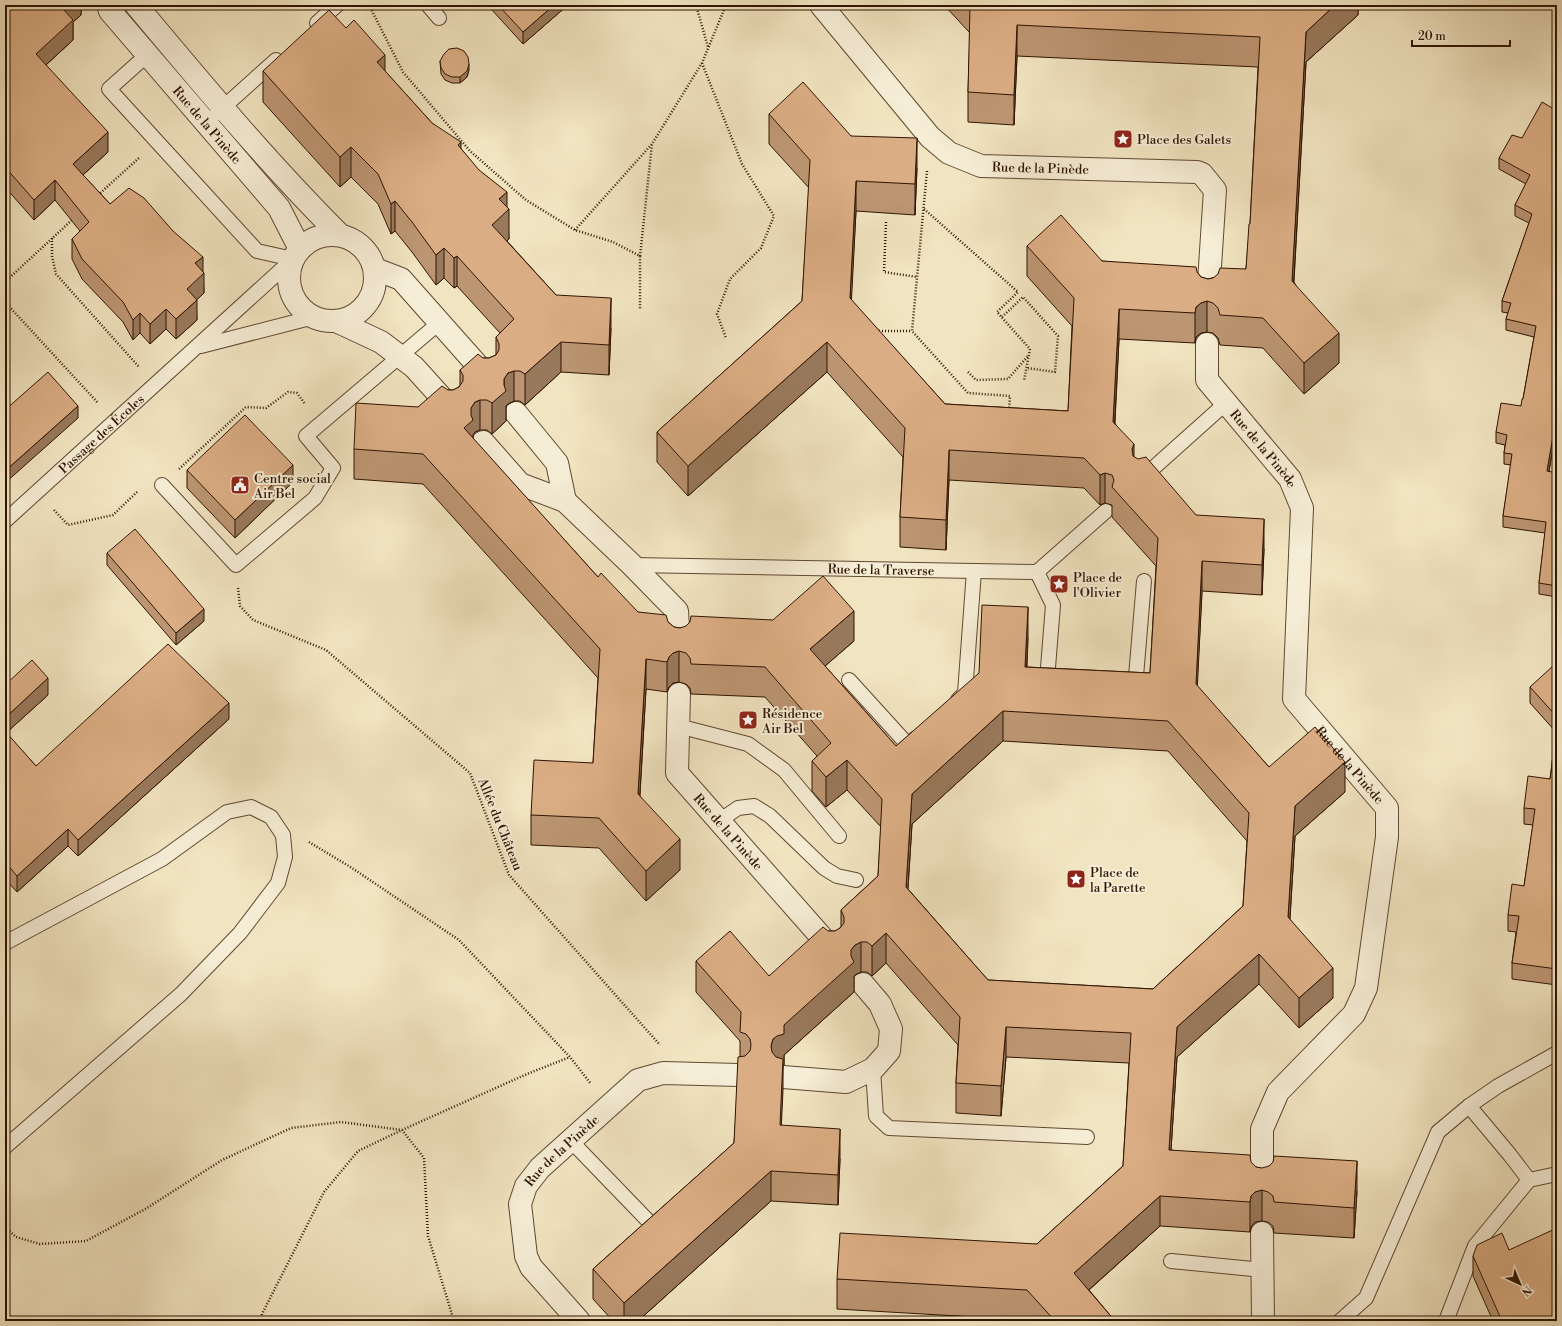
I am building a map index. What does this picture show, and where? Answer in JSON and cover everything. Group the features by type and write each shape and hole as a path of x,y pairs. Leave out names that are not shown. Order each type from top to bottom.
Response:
{"street":[{"name":"Rue de la Pinède","path":"108,5 110,12 279,208 297,254 289,275 292,292 300,307 314,317 324,320 336,321 356,315 367,304 374,290 376,279 368,253 356,242 340,235 299,194 222,108 136,5"},
{"name":"Rue de la Pinède","path":"821,5 930,137 949,153 981,166 1197,172 1202,174 1215,190 1208,298"},
{"path":"297,254 312,240 325,235 340,235"},
{"path":"374,269 401,280 487,376"},
{"name":"Rue de la Pinède","path":"336,321 381,342 400,356 414,367 451,408"},
{"name":"Rue de la Pinède","path":"1207,344 1207,380 1290,479 1302,508 1294,699 1386,808 1387,837 1366,988 1354,1014 1278,1092 1262,1129 1262,1186"},
{"path":"516,413 557,463 565,501"},
{"path":"483,442 520,484 565,501 632,565 677,611 679,646"},
{"name":"Rue de la Pinède","path":"679,694 677,773 832,949"},
{"path":"783,1077 846,1082 873,1069 889,1051 891,1029 880,1004 863,984"},
{"name":"Rue de la Pinède","path":"580,1321 531,1267 526,1256 520,1204 526,1186 540,1168 638,1080 663,1073 739,1075"},
{"path":"1262,1233 1263,1321"}],"lane":[{"path":"309,31 337,5"},
{"path":"428,5 439,18"},
{"path":"205,123 286,51"},
{"path":"147,55 109,89 257,251 297,254"},
{"name":"Passage des Écoles","path":"5,521 297,254"},
{"name":"Passage des Écoles","path":"198,346 314,317"},
{"path":"162,485 236,565 315,498 333,468 306,436 439,323"},
{"path":"1140,480 1226,403"},
{"path":"1062,682 1047,680 1053,605 1037,572 1106,511"},
{"name":"Rue de la Traverse","path":"632,565 1037,572"},
{"path":"948,709 965,693 974,571"},
{"path":"1121,686 1135,688 1144,581"},
{"path":"849,680 908,745 925,730"},
{"path":"678,726 748,744 784,770 839,836"},
{"path":"5,943 162,859 227,812 251,806 271,817 283,835 285,857 278,883 240,933 181,994 5,1147"},
{"path":"719,821 738,808 754,806 770,816 824,868 837,876 856,880"},
{"path":"1340,1321 1366,1298 1438,1132 1469,1106 1498,1086 1557,1053"},
{"path":"873,1069 876,1116 890,1128 1087,1137"},
{"path":"1469,1106 1529,1180"},
{"path":"571,1141 655,1228"},
{"path":"1446,1321 1475,1246 1529,1180 1557,1174"},
{"path":"1171,1261 1262,1270"}],"path":[{"path":"369,5 403,72 470,150 526,200 575,230 613,242 640,256"},
{"path":"696,5 708,48"},
{"path":"575,230 652,144 702,63 726,5"},
{"path":"702,63 742,164 774,216 761,248 730,279 717,314 726,338"},
{"path":"912,331 930,137"},
{"path":"93,200 156,141"},
{"path":"640,309 640,256 652,144"},
{"path":"924,209 1018,292 997,312 1030,348 1024,381"},
{"path":"5,282 76,216"},
{"path":"886,222 884,272 917,277"},
{"path":"52,238 52,256 56,274 132,359"},
{"path":"1002,317 1023,297 1058,336 1055,372 1027,368"},
{"path":"5,302 115,422"},
{"path":"873,330 912,331 968,393 1010,396 1009,418"},
{"path":"968,372 976,380 1008,379 1028,356"},
{"path":"38,492 68,525 113,515 142,487 149,494 162,485 246,407 266,408 288,392 297,393 309,410 330,417"},
{"name":"Allée du Château","path":"236,565 240,606 253,620 326,650 470,773 509,875 686,1073"},
{"path":"284,841 307,841 352,868 459,940 570,1057 609,1106"},
{"path":"261,1321 262,1314 324,1192 358,1151 528,1074 570,1057"},
{"path":"5,1227 16,1237 40,1244 86,1241 147,1208 222,1160 291,1128 341,1122 402,1130 424,1158 428,1236 454,1321"}],"building":[{"path":"5,5 70,5 64,10 73,20 36,54 108,132 73,164 110,204 129,188 144,198 173,231 203,257 195,263 204,273 187,289 197,300 176,319 166,309 150,324 140,313 133,320 123,302 82,259 72,239 89,222 55,180 34,200 5,167"},
{"path":"498,5 554,5 523,32"},
{"path":"970,5 1335,5 1306,32 1292,281 1339,333 1304,363 1263,318 1220,315 1218,308 1213,303 1207,301 1196,307 1195,313 1119,309 1113,422 1134,444 1132,449 1133,456 1138,459 1146,457 1196,515 1264,519 1262,565 1202,561 1196,684 1269,767 1315,727 1345,762 1295,806 1288,917 1333,968 1299,998 1259,954 1177,1027 1169,1150 1250,1155 1251,1162 1256,1167 1262,1168 1269,1166 1273,1162 1274,1156 1357,1161 1354,1208 1274,1202 1273,1196 1262,1190 1255,1192 1251,1196 1250,1202 1160,1196 1074,1273 1115,1321 1055,1321 1027,1290 837,1279 840,1233 1037,1244 1123,1166 1131,1033 1006,1027 1001,1086 956,1083 960,1017 886,933 872,946 867,942 861,942 855,945 851,950 851,956 854,962 784,1025 784,1034 773,1039 771,1046 772,1052 776,1057 783,1059 780,1125 840,1129 838,1175 771,1171 624,1303 593,1269 734,1143 738,1057 745,1056 750,1051 750,1039 746,1034 740,1032 741,1012 696,961 730,931 769,976 823,927 828,931 835,931 840,928 844,923 844,917 841,910 878,876 882,799 847,760 826,777 812,761 831,743 765,667 691,664 690,658 686,653 679,651 673,653 667,662 646,659 638,794 680,839 646,871 599,818 531,815 534,760 593,763 600,649 423,454 354,449 356,403 418,407 442,386 448,390 453,390 459,387 463,381 463,375 460,370 478,354 483,358 489,358 496,355 499,350 499,344 496,337 514,319 457,256 454,258 444,248 436,255 395,201 391,204 378,174 351,147 340,157 263,71 329,10 346,28 354,20 385,55 377,62 432,123 461,142 458,145 479,170 507,192 499,199 509,209 492,225 556,295 611,298 609,345 561,342 525,374 520,371 508,373 504,379 506,391 492,403 487,400 475,402 471,408 473,420 464,428 598,577 601,573 638,612 666,615 668,622 674,627 680,628 686,626 690,622 691,616 773,620 823,576 854,611 810,649 896,746 979,673 982,605 1028,607 1025,667 1150,673 1158,538 1112,487 1114,480 1112,475 1105,473 1100,475 1084,458 949,450 946,520 900,517 905,428 827,342 688,466 657,432 802,301 810,160 769,114 803,82 851,136 917,138 915,184 856,181 850,298 945,404 1068,411 1074,298 1027,246 1061,215 1102,261 1196,267 1197,272 1201,277 1208,279 1213,278 1218,274 1220,268 1246,269 1250,224 1260,37 1017,25 1014,95 968,92","holes":["1003,711 1168,721 1249,813 1243,906 1153,989 988,980 906,887 912,794"]},
{"path":"457,48 464,51 468,57 469,64 467,71 460,77 452,77 445,74 441,68 440,61 449,49"},
{"path":"1542,102 1554,109 1557,104 1557,412 1547,471 1557,473 1557,586 1539,583 1546,522 1503,516 1512,454 1504,453 1507,435 1496,432 1501,403 1521,406 1536,326 1506,319 1511,303 1502,301 1532,214 1515,205 1530,175 1499,158 1512,135 1522,138"},
{"path":"48,372 78,406 5,471 5,410"},
{"name":"Centre social Air Bel","path":"245,415 293,465 235,520 187,470"},
{"path":"135,529 204,609 176,633 107,553"},
{"path":"168,644 229,703 78,840 68,829 17,876 5,862 5,731 36,766"},
{"path":"32,660 48,678 5,718 5,685"},
{"path":"1553,666 1557,670 1557,717 1530,687"},
{"path":"1556,725 1557,758 1552,763"},
{"path":"1552,765 1557,766 1557,969 1512,963 1519,916 1508,915 1512,884 1524,886 1535,809 1524,808 1528,776 1550,779"},
{"path":"1557,1228 1557,1321 1502,1321 1473,1256 1477,1245 1502,1233 1509,1250"}],"place":[{"name":"Place des Galets","path":"1123,139"},
{"name":"Centre social Air Bel","path":"240,485"},
{"name":"Place de l'Olivier","path":"1059,584"},
{"name":"Résidence Air Bel","path":"748,720"},
{"name":"Place de la Parette","path":"1076,879"}]}
